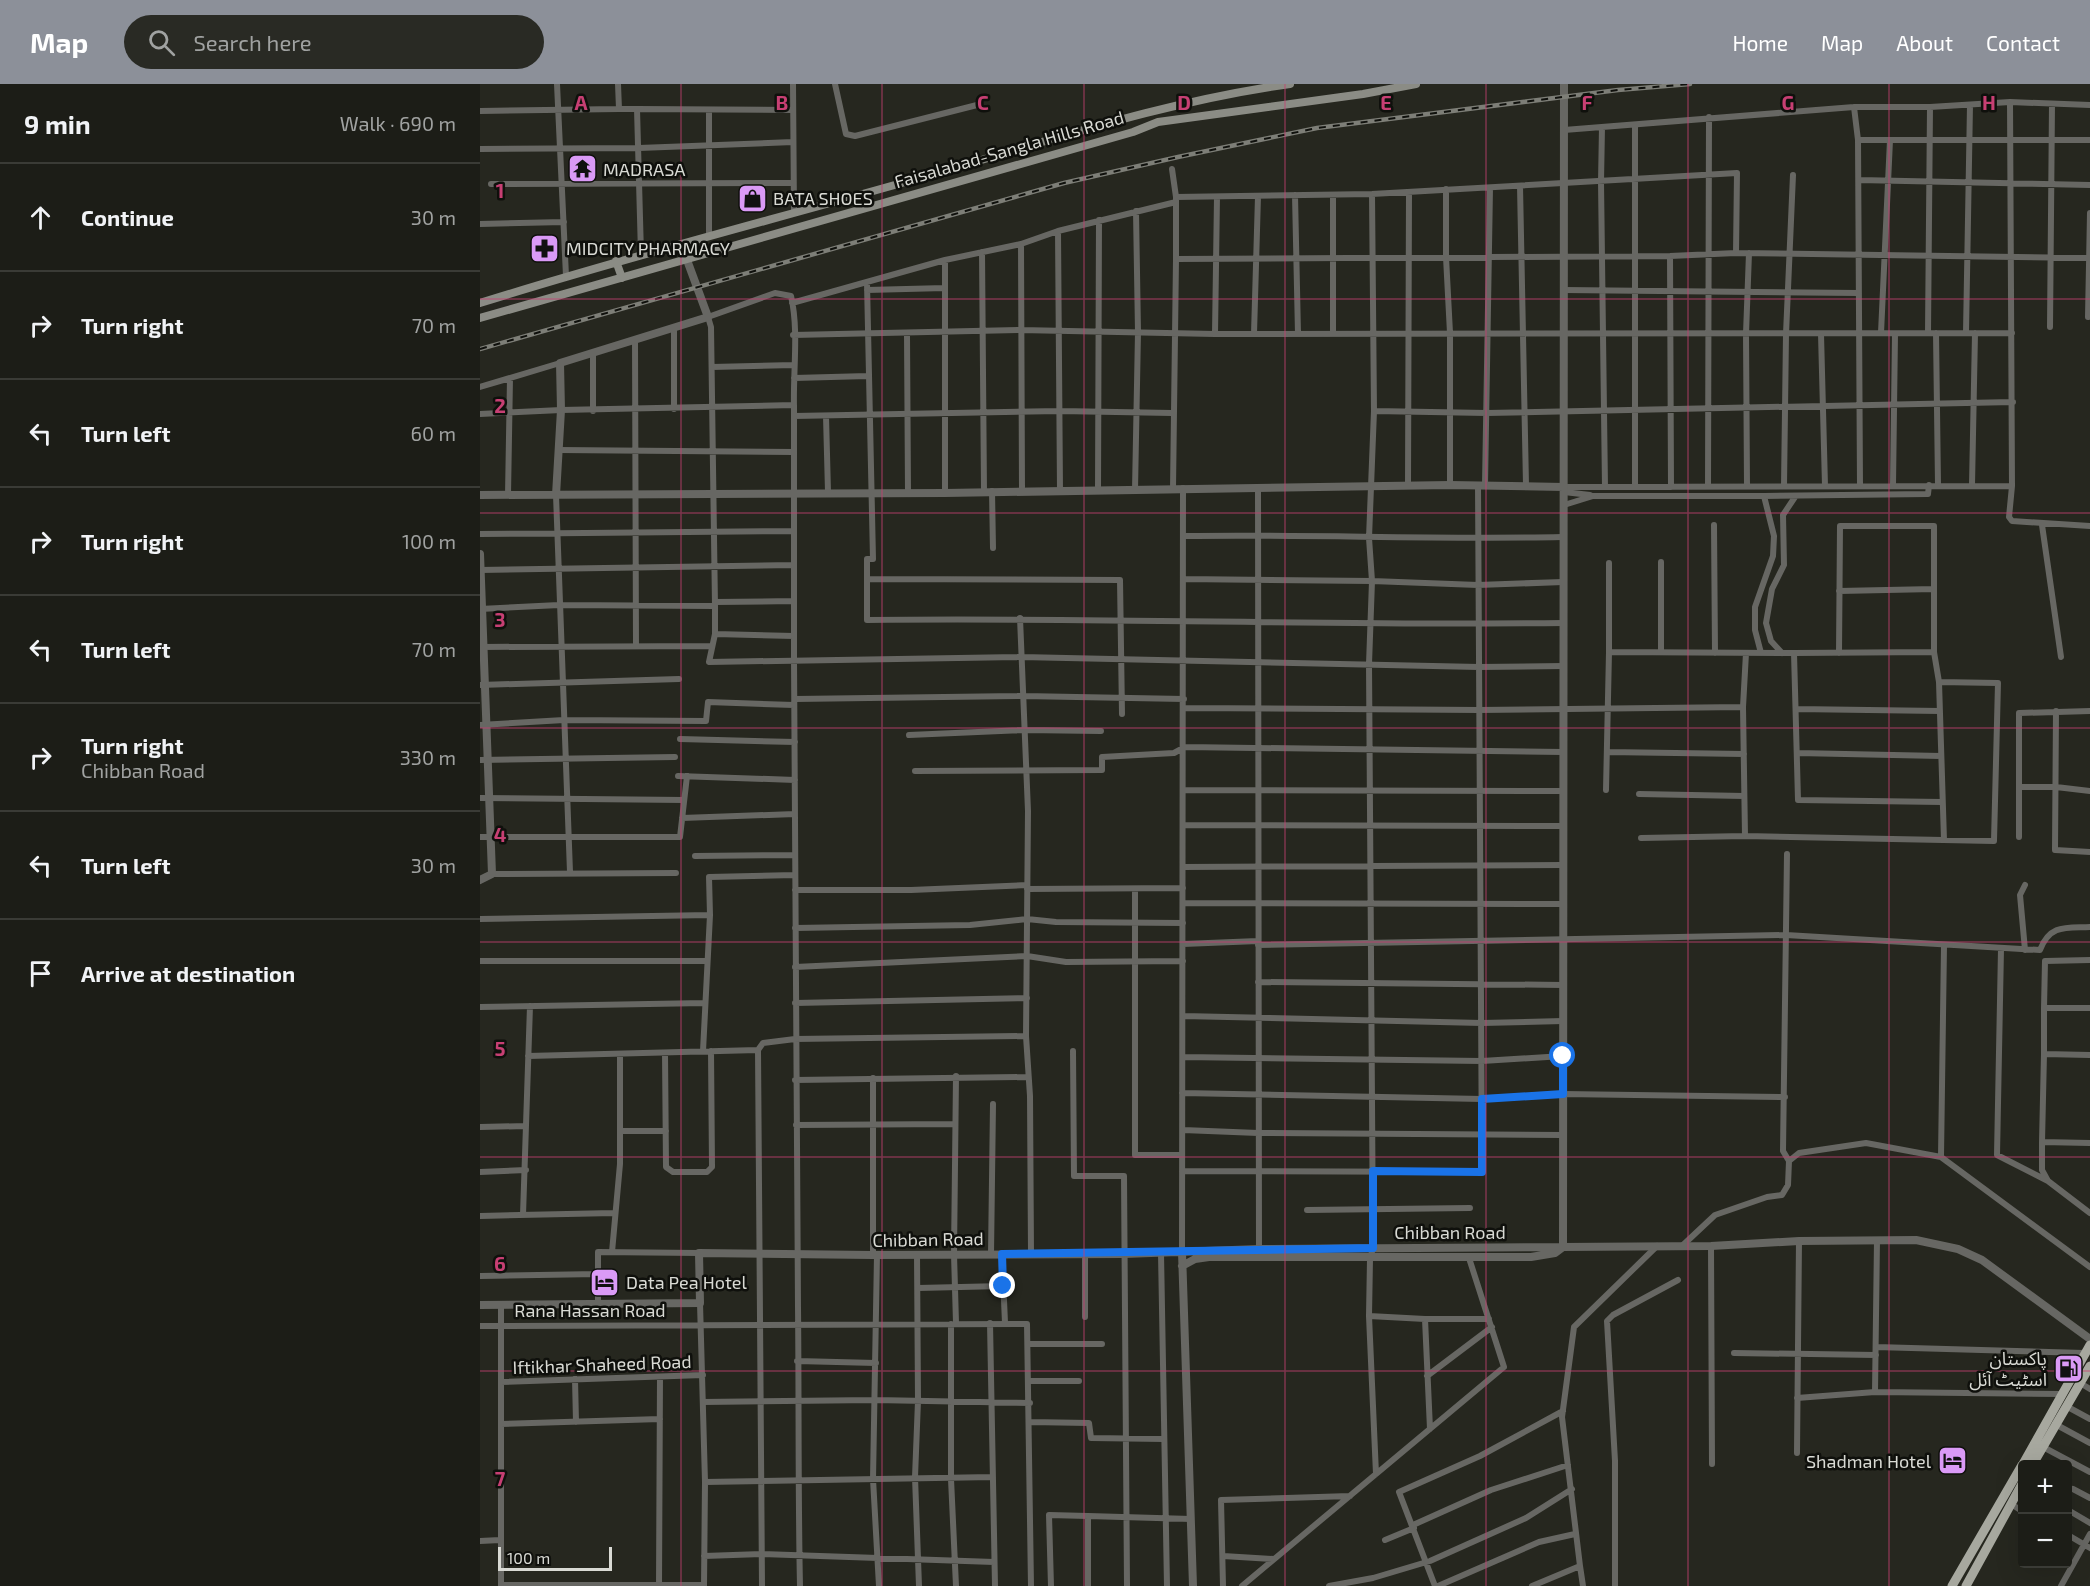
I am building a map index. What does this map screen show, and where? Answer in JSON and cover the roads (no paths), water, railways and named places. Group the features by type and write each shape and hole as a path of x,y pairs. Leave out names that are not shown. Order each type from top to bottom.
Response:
{"main road":[{"name":"Faisalabad-Sangla Hills Road","path":"480,303 616,261 827,204 1155,109 1290,84"},
{"name":"Faisalabad-Sangla Hills Road","path":"480,318 1133,132 1158,122 1363,94 1416,84"},
{"path":"827,204 832,217"},
{"path":"616,261 622,278"},
{"path":"2026,1460 2087,1349"},
{"path":"2035,1460 2090,1366"},
{"path":"1952,1586 2018,1474"},
{"path":"1969,1585 2018,1492"}],"street":[{"path":"557,84 566,276"},
{"path":"618,84 619,109"},
{"path":"793,84 794,212"},
{"path":"835,84 846,134 855,136 977,105"},
{"path":"1563,1247 1564,84"},
{"path":"1564,130 1854,107 1930,107 2010,102 2090,105"},
{"path":"2010,102 2013,402 2012,486 2009,517 2012,521 2042,525 2090,526"},
{"path":"2050,327 2052,104"},
{"path":"1966,333 1970,105"},
{"path":"1854,107 1859,180 1860,485"},
{"path":"1928,333 1930,107"},
{"path":"480,111 558,108 793,110"},
{"path":"637,109 641,254"},
{"path":"709,110 709,237"},
{"path":"1708,486 1709,117"},
{"path":"1635,125 1635,487"},
{"path":"1602,127 1605,487"},
{"path":"1858,140 2090,140"},
{"path":"1881,333 1890,140"},
{"path":"480,149 639,148 793,141"},
{"path":"1172,169 1176,200 1173,489"},
{"path":"792,303 945,260 1021,244 1058,231 1176,200 1217,196 1372,194 1737,173 1736,253"},
{"path":"1784,486 1786,334 1793,175"},
{"path":"1859,180 2090,185"},
{"path":"491,184 793,183"},
{"path":"1520,186 1526,485"},
{"path":"1182,1171 1482,1172 1484,1134 1478,539 1487,413 1486,334 1490,257 1490,188"},
{"path":"1446,189 1446,257 1450,333 1450,485"},
{"path":"1408,486 1409,192"},
{"path":"1372,194 1374,411 1369,538 1372,580 1369,664 1372,790 1373,1248 1370,1259 1369,1316 1376,1474"},
{"path":"1295,195 1298,334"},
{"path":"1333,195 1333,334"},
{"path":"1215,334 1217,196"},
{"path":"1254,334 1258,196"},
{"path":"1135,490 1138,332 1136,211"},
{"path":"2088,317 2090,213"},
{"path":"1098,490 1099,220"},
{"path":"480,224 564,222"},
{"path":"1058,231 1060,490"},
{"path":"1021,244 1022,490"},
{"path":"982,252 983,412 993,548"},
{"path":"1176,259 1670,256 1736,253 2089,258"},
{"path":"1747,486 1746,334 1749,253"},
{"path":"1670,256 1671,487"},
{"path":"687,260 711,327 715,634 709,662 1022,657 1479,667 1563,666"},
{"path":"945,260 945,493"},
{"path":"867,283 873,559 867,559 867,620 1020,618 1370,624 1564,623"},
{"path":"867,290 945,288"},
{"path":"1564,290 1859,293"},
{"path":"480,387 674,328 775,293 791,296 794,335 795,1080 800,1586"},
{"path":"674,328 674,409"},
{"path":"794,335 1020,330 1174,334 2012,333"},
{"path":"1893,485 1895,333"},
{"path":"1936,333 1938,485"},
{"path":"1972,485 1975,333"},
{"path":"907,334 908,493"},
{"path":"1821,334 1825,486"},
{"path":"635,340 636,646"},
{"path":"593,353 593,411"},
{"path":"560,363 561,410 556,533 570,872"},
{"path":"712,367 794,365"},
{"path":"794,378 868,376"},
{"path":"508,495 510,378"},
{"path":"1374,411 1487,413 1524,410 1636,410 2013,402"},
{"path":"480,414 794,405"},
{"path":"794,416 1021,411 1172,413"},
{"path":"826,416 828,492"},
{"path":"559,450 794,452"},
{"path":"480,495 871,491 945,493 1022,490 1526,485 1593,495 1795,497 1928,494 1929,485"},
{"path":"1564,489 1708,486 2012,486"},
{"path":"1258,487 1256,580 1260,1249"},
{"path":"1184,488 1182,1266 1193,1586"},
{"path":"1564,505 1593,495"},
{"path":"1761,653 1755,630 1755,607 1773,556 1774,536 1764,496"},
{"path":"1782,653 1771,640 1766,623 1772,589 1784,565 1783,515 1795,497"},
{"path":"1714,525 1715,652"},
{"path":"2042,525 2061,657"},
{"path":"1839,653 1840,526 1934,526 1934,652 1939,682 1944,840"},
{"path":"480,534 794,531"},
{"path":"1185,536 1478,539 1562,537"},
{"path":"480,554 483,725 489,760 492,874"},
{"path":"1661,562 1661,652"},
{"path":"1606,790 1609,563"},
{"path":"480,570 794,566"},
{"path":"867,579 1119,580 1122,714"},
{"path":"1183,579 1372,580 1478,585 1563,582"},
{"path":"1839,591 1934,589"},
{"path":"481,610 559,605 636,606 794,601"},
{"path":"1020,618 1026,772 1026,1036 1030,1096 1031,1253"},
{"path":"715,634 794,636"},
{"path":"482,647 712,646"},
{"path":"1609,652 1934,652"},
{"path":"1745,836 1743,707 1746,653"},
{"path":"1794,653 1798,800 1942,802"},
{"path":"483,685 679,679"},
{"path":"1641,838 1745,836 1994,841 1998,683 1939,682"},
{"path":"483,725 564,720 706,721 708,702 1023,696 1184,699"},
{"path":"1184,708 1563,710 1743,707"},
{"path":"1796,709 1940,711"},
{"path":"2056,711 2055,850 2090,852"},
{"path":"2019,837 2019,713 2090,711"},
{"path":"909,735 1024,730 1101,731"},
{"path":"680,739 795,742"},
{"path":"915,771 1102,770 1102,757 1174,753 1185,747 1258,750 1563,752"},
{"path":"1607,752 1744,754"},
{"path":"1797,753 1941,756"},
{"path":"480,760 675,757"},
{"path":"678,776 795,780"},
{"path":"480,837 680,837 687,776"},
{"path":"2020,787 2055,786 2090,791"},
{"path":"1184,790 1563,791"},
{"path":"1639,794 1744,796"},
{"path":"480,798 684,800"},
{"path":"682,818 795,814"},
{"path":"1184,825 1563,826"},
{"path":"1683,1245 1715,1215 1785,1192 1789,1161 1783,1151 1787,854"},
{"path":"695,856 795,855"},
{"path":"1183,867 1563,865"},
{"path":"480,880 492,874 676,873"},
{"path":"703,1051 710,915 709,877 795,875"},
{"path":"2025,885 2020,895 2025,950"},
{"path":"795,890 1027,887 1183,888"},
{"path":"1135,889 1135,1155 1182,1155"},
{"path":"1183,903 1563,904"},
{"path":"480,919 710,915"},
{"path":"795,928 970,925 1027,919 1056,922 1183,922"},
{"path":"2048,1181 2042,1170 2045,961 2040,950 2045,937 2052,931 2090,927"},
{"path":"1183,944 1481,942 1786,935 2040,950"},
{"path":"1941,1157 1944,946"},
{"path":"2001,949 1997,1155 2048,1181 2090,1213"},
{"path":"795,967 1027,956 1066,962 1183,961"},
{"path":"2045,961 2090,960"},
{"path":"480,962 707,961"},
{"path":"1258,982 1563,985"},
{"path":"795,1003 1027,998"},
{"path":"480,1007 705,1003"},
{"path":"524,1215 530,1006"},
{"path":"2044,1008 2090,1008"},
{"path":"1183,1016 1482,1023 1563,1021"},
{"path":"762,1586 758,1050 763,1043 795,1039 1026,1036"},
{"path":"528,1056 758,1050"},
{"path":"665,1053 666,1167 669,1170 711,1170 711,1051"},
{"path":"1073,1051 1074,1176 1124,1176 1127,1586"},
{"path":"598,1304 598,1252 612,1252 621,1131 620,1054"},
{"path":"2044,1054 2090,1055"},
{"path":"1183,1057 1482,1060 1563,1056"},
{"path":"795,1080 956,1076 1027,1077"},
{"path":"956,1076 951,1479 956,1586"},
{"path":"873,1078 876,1322 873,1479 879,1586"},
{"path":"1182,1093 1482,1099 1563,1094 1785,1097"},
{"path":"991,1254 993,1104"},
{"path":"796,1125 955,1124"},
{"path":"480,1127 526,1126"},
{"path":"1183,1130 1258,1133 1563,1135"},
{"path":"621,1131 666,1131"},
{"path":"2042,1142 2090,1143"},
{"path":"1789,1161 1798,1153 1866,1143 1941,1157 2090,1267"},
{"path":"480,1172 526,1170"},
{"path":"1307,1210 1470,1208"},
{"path":"480,1216 614,1213"},
{"path":"1875,1392 1877,1240"},
{"name":"Chibban Road","path":"612,1252 875,1255 1124,1254 1260,1249 1711,1246 1799,1241 1916,1240 1958,1250 1982,1260 2090,1339"},
{"path":"1797,1454 1799,1241"},
{"path":"1583,1586 1575,1534 1563,1411 1574,1327 1657,1246"},
{"path":"1711,1246 1712,1464"},
{"name":"Chibban Road","path":"1182,1266 1195,1259 1209,1257 1370,1259 1531,1257 1555,1253 1563,1247"},
{"path":"501,1305 501,1586 704,1586 705,1482 699,1253"},
{"path":"1085,1253 1085,1317"},
{"path":"1161,1253 1167,1586"},
{"path":"917,1254 918,1401 915,1477 920,1586"},
{"path":"1002,1254 1005,1323 1027,1324 1030,1381 1031,1586"},
{"path":"1242,1586 1504,1367 1469,1258"},
{"path":"480,1276 598,1274"},
{"path":"1615,1586 1615,1461 1607,1321 1613,1315 1678,1280"},
{"path":"918,1288 1003,1286"},
{"path":"480,1305 700,1303"},
{"path":"1369,1316 1490,1319"},
{"path":"1425,1318 1430,1429"},
{"path":"990,1323 995,1586"},
{"name":"Rana Hassan Road","path":"480,1326 1005,1323"},
{"path":"1427,1376 1492,1327"},
{"path":"1028,1344 1102,1344"},
{"path":"1876,1347 2087,1349"},
{"path":"1734,1353 1876,1355"},
{"path":"797,1361 876,1363"},
{"name":"Iftikhar Shaheed Road","path":"501,1382 703,1376"},
{"path":"659,1585 660,1377"},
{"path":"575,1379 576,1422"},
{"path":"1030,1381 1079,1381"},
{"path":"2080,1383 2090,1389"},
{"path":"1797,1398 1875,1392 2062,1394"},
{"path":"703,1402 875,1400 1030,1403"},
{"path":"2066,1406 2090,1419"},
{"path":"1563,1411 1470,1461 1399,1492 1437,1586 1539,1542 1575,1534"},
{"path":"501,1424 660,1419"},
{"path":"1030,1422 1089,1423 1091,1438 1164,1439"},
{"path":"2055,1424 2090,1443"},
{"path":"2043,1447 2090,1472"},
{"path":"1385,1540 1491,1490 1569,1465"},
{"path":"705,1482 915,1477 951,1479 993,1476"},
{"path":"1329,1586 1373,1578 1426,1563 1501,1531 1572,1489"},
{"path":"2073,1489 2090,1498"},
{"path":"1223,1586 1221,1500 1350,1496"},
{"path":"2011,1504 2018,1508"},
{"path":"2072,1513 2090,1523"},
{"path":"1051,1586 1049,1515 1126,1519 1191,1519"},
{"path":"1088,1516 1088,1586"},
{"path":"2061,1586 2087,1546 2090,1534"},
{"path":"2072,1538 2087,1546"},
{"path":"480,1541 500,1540"},
{"path":"704,1556 762,1554 919,1557 994,1562"},
{"path":"1223,1556 1275,1559"},
{"path":"1532,1586 1580,1566"},
{"path":"1373,1578 1374,1586"}],"railway":[{"path":"480,349 1064,183 1178,157 1317,128 1618,90 1690,84"}],"place":[{"name":"MADRASA","path":"582,169"},
{"name":"BATA SHOES","path":"752,198"},
{"name":"MIDCITY PHARMACY","path":"545,248"},
{"name":"Data Pea Hotel","path":"605,1282"},
{"name":"پاکستان اسٹیٹ آئل","path":"2068,1368"},
{"name":"Shadman Hotel","path":"1952,1461"}]}
